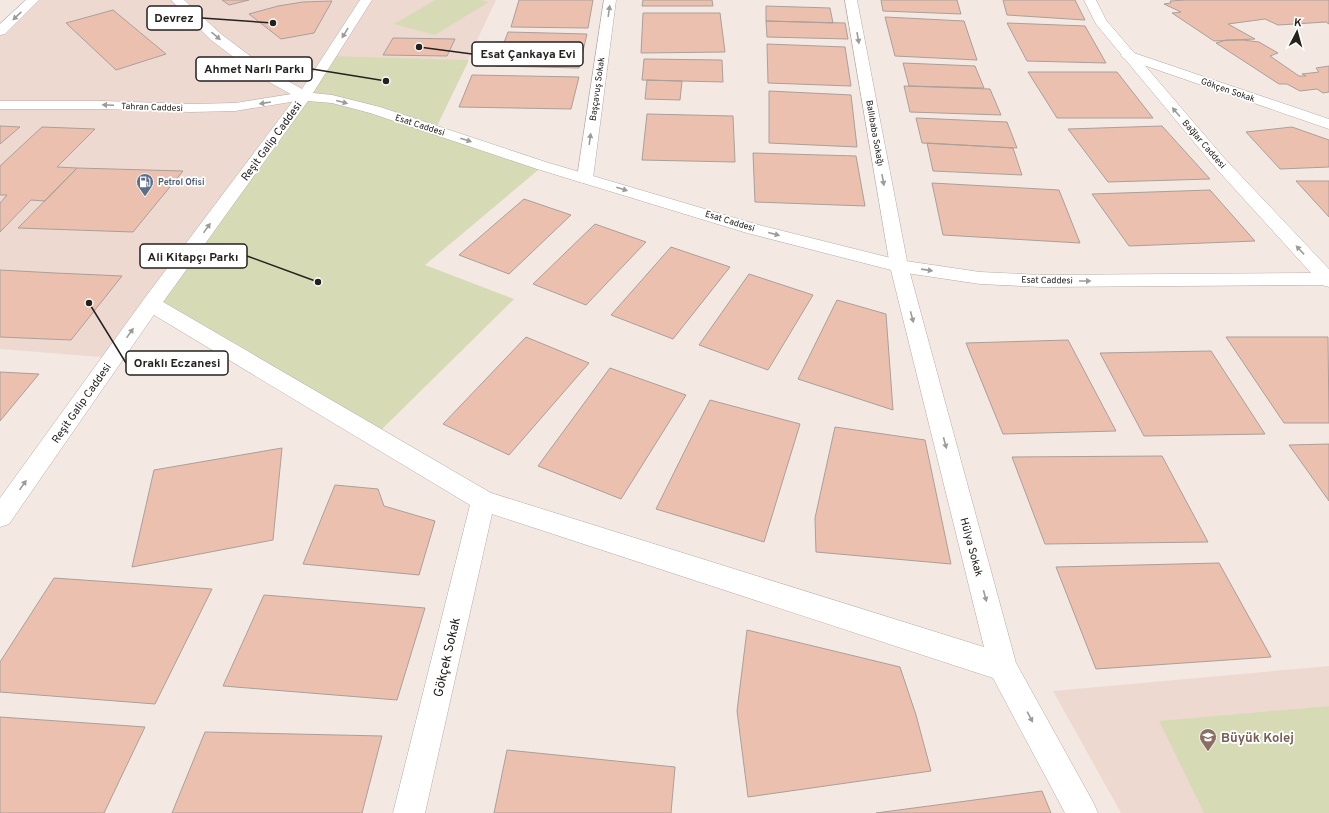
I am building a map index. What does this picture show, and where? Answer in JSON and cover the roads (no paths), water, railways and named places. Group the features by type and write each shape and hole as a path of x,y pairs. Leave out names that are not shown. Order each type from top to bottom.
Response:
{"main road":[{"path":"0,31 33,0"},
{"name":"Esat Caddesi","path":"177,0 216,37 259,69 304,96 332,99 375,110 585,178 753,228 899,266 980,278 1041,281 1328,280"},
{"name":"Reşit Galip Caddesi","path":"0,517 151,304 304,96 366,0"},
{"name":"Başçavuş Sokak","path":"585,178 610,0"},
{"name":"Ballıbaba Sokağı","path":"852,0 899,266"},
{"name":"Bağlar Caddesi","path":"1090,0 1100,21 1128,56 1219,162 1328,280"},
{"name":"Gökçen Sokak","path":"1128,56 1329,124"},
{"name":"Tahran Caddesi","path":"0,105 103,105 235,108 304,96"},
{"name":"Hülya Sokak","path":"899,266 1004,667 1082,813"},
{"path":"151,304 483,501 1004,667"},
{"name":"Gökçek Sokak","path":"409,813 483,501"}],"place":[{"name":"Devrez","path":"273,23"},
{"name":"Esat Çankaya Evi","path":"419,47"},
{"name":"Ahmet Narlı Parkı","path":"386,81"},
{"name":"Petrol Ofisi","path":"145,197"},
{"name":"Ali Kitapçı Parkı","path":"318,282"},
{"name":"Oraklı Eczanesi","path":"89,303"},
{"name":"Büyük Kolej","path":"1208,752"}]}
